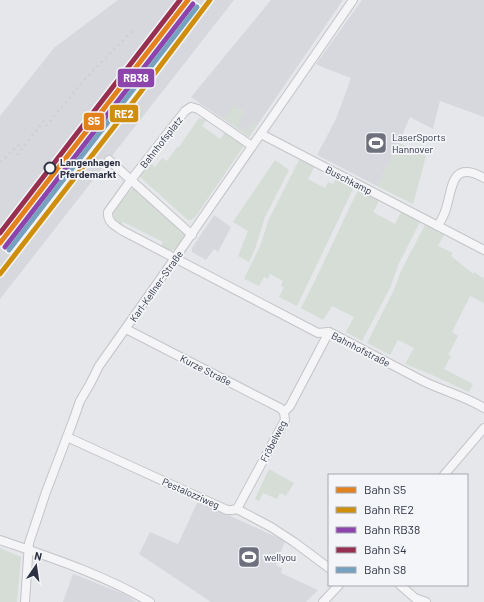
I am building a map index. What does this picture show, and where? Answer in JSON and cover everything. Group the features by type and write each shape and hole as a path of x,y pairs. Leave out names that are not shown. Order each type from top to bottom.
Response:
{"street":[{"name":"Karl-Kellner-Straße","path":"24,602 29,543 46,492 80,402 99,366 192,235 353,0"},
{"name":"Bahnhofsplatz","path":"176,258 123,231 112,223 107,217 110,208 185,111 191,107 198,109 252,146"},
{"name":"Buschkamp","path":"261,134 484,250"},
{"path":"109,160 192,235"},
{"path":"438,226 445,213 452,183 456,176 462,172 469,172 484,178"},
{"name":"Bahnhofstraße","path":"176,258 318,333 329,332 422,381 465,398 484,408"},
{"name":"Kurze Straße","path":"126,329 280,408 284,412"},
{"name":"Fröbelweg","path":"237,509 285,420 284,412 290,406 329,332"},
{"path":"445,474 484,428"},
{"name":"Pestalozziweg","path":"67,437 227,510 237,509 271,527 328,567"},
{"path":"0,540 109,580 150,602"},
{"path":"323,602 338,586"},
{"path":"401,586 415,598 426,602"}],"shaded area":[{"path":"118,0 234,0 0,299 0,116 54,48"},
{"path":"271,0 343,0 249,137 191,97"},
{"path":"362,0 484,0 484,117 440,101 433,129 410,117 399,143 377,186 317,155 336,119 351,78 316,64"},
{"path":"234,104 245,112 239,120 239,127 247,130 253,121 258,124 249,137 224,119"},
{"path":"199,118 206,120 202,126 220,139 226,131 245,144 196,216 191,220 188,220 139,176 150,163 155,167 162,158 167,161 177,147 179,147"},
{"path":"399,143 426,156 413,204 377,186"},
{"path":"300,158 315,166 308,179 325,188 328,182 333,184 336,179 354,187 297,306 279,297 284,287 281,286 283,281 270,274 268,279 264,277 259,286 244,279 261,244 268,221"},
{"path":"275,160 289,170 265,217 255,249 249,262 238,256 248,231 233,222"},
{"path":"133,188 137,189 139,191 138,193 186,235 177,249 169,251 161,246 163,242 123,222 120,226 116,222 113,213"},
{"path":"358,190 379,201 373,212 395,224 401,212 420,222 399,263 390,288 362,341 346,332 354,317 332,306 323,320 301,308"},
{"path":"214,215 231,227 218,252 214,249 206,260 192,252 192,248"},
{"path":"425,225 444,235 438,246 453,253 451,256 473,274 474,272 484,279 484,303 470,296 452,332 458,336 448,355 451,356 444,369 473,384 469,392 405,364 414,348 398,340 390,355 367,343 394,290 401,271"},
{"path":"269,469 294,483 286,496 280,493 277,499 263,493 259,501 255,499"},
{"path":"198,501 285,541 276,565 282,568 281,573 318,590 306,602 211,602 139,554 150,532 178,544"},
{"path":"0,548 21,557 17,602 0,602"},
{"path":"73,574 124,594 137,602 63,602"}],"railway":[{"path":"46,126 85,79 134,29"},
{"path":"17,155 47,117"},
{"path":"0,162 20,144"}],"rail line":[{"name":"S4","path":"0,233 180,0"},
{"name":"S5","path":"0,243 188,0"},
{"name":"RE2","path":"0,274 210,0"},
{"name":"RB38","path":"5,247 193,4"},
{"name":"S8","path":"9,250 197,7"}],"place":[{"name":"LaserSports Hannover","path":"376,143"},
{"name":"Langenhagen Pferdemarkt","path":"50,168"},
{"name":"wellyou","path":"249,557"}]}
